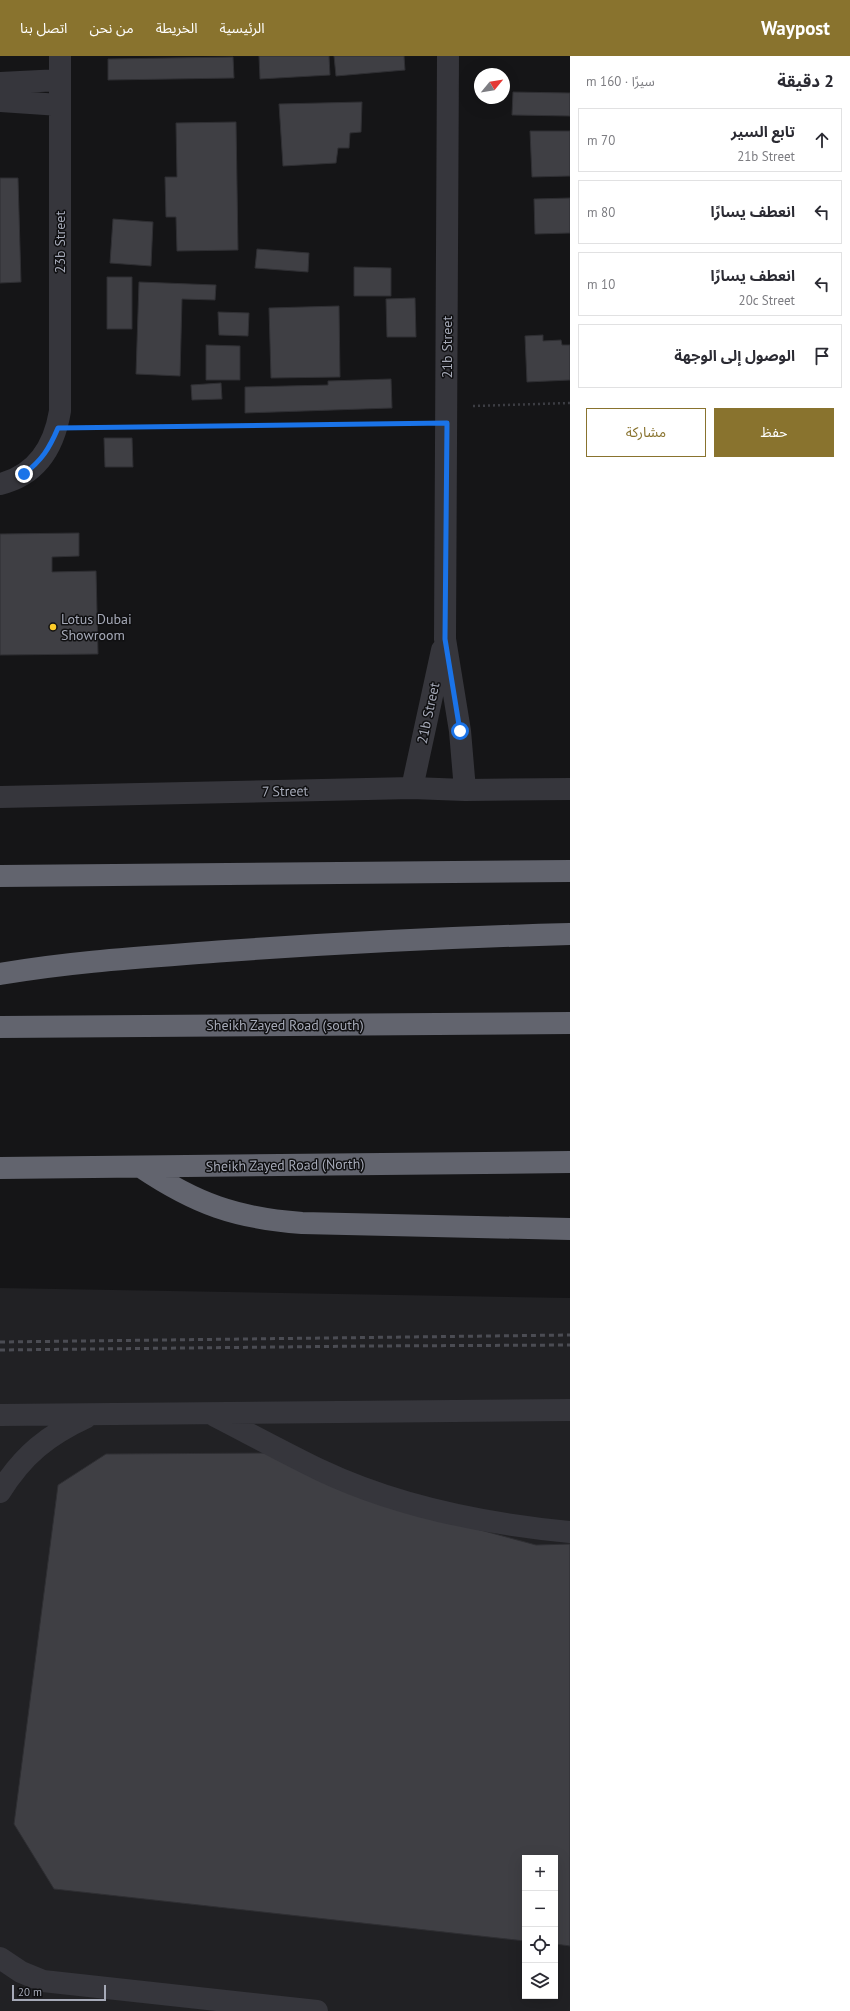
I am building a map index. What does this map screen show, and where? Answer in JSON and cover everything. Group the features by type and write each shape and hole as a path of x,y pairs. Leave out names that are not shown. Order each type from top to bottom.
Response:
{"highway":[{"path":"0,876 570,871"},
{"path":"0,974 40,967 103,960 333,943 570,934"},
{"name":"Sheikh Zayed Road (south)","path":"0,1027 570,1023"},
{"name":"Sheikh Zayed Road (North)","path":"0,1168 570,1162"},
{"path":"141,1167 172,1187 203,1202 235,1213 268,1220 302,1223 570,1229"}],"street":[{"name":"23b Street","path":"0,484 10,482 24,474 36,464 49,448 58,428 60,411 60,56"},
{"name":"21b Street","path":"448,56 445,639 460,731 465,790"},
{"path":"0,83 60,80"},
{"path":"0,101 60,105"},
{"name":"21b Street","path":"412,788 445,639"},
{"name":"7 Street","path":"0,797 412,788 465,790 570,789"},
{"path":"0,1415 570,1410"},
{"path":"0,1492 12,1472 35,1448 62,1428 92,1414"},
{"path":"212,1414 321,1470 375,1492 431,1509 484,1521 570,1532"},
{"path":"0,1958 21,1972 43,1981 317,2011"}],"path":[{"path":"58,428 447,414 570,403"}],"shaded area":[{"path":"0,1288 570,1298 570,2011 0,2011"}],"building":[{"path":"259,56 329,56 330,75 260,79"},
{"path":"334,56 404,56 405,70 336,76"},
{"path":"233,57 234,78 108,80 108,59"},
{"path":"513,92 570,93 570,116 512,115"},
{"path":"362,102 361,132 350,133 349,148 338,148 336,163 283,166 279,104"},
{"path":"236,122 238,250 177,251 176,217 166,217 165,177 177,177 176,123"},
{"path":"530,131 570,131 570,176 532,177"},
{"path":"0,178 18,178 21,282 0,283"},
{"path":"570,198 570,233 535,234 534,199"},
{"path":"113,219 153,222 151,266 110,263"},
{"path":"257,249 309,253 308,272 255,268"},
{"path":"354,267 391,268 391,296 354,296"},
{"path":"107,277 132,277 132,329 107,329"},
{"path":"139,282 216,285 215,300 182,299 180,376 136,374"},
{"path":"415,298 416,337 387,337 386,299"},
{"path":"339,306 340,377 271,378 269,308"},
{"path":"218,312 249,313 248,336 219,335"},
{"path":"543,335 543,341 561,340 562,345 570,345 570,380 527,382 525,336"},
{"path":"206,345 240,346 240,380 206,380"},
{"path":"391,379 392,408 245,413 245,387 328,385 328,381"},
{"path":"221,383 222,399 192,400 191,385"},
{"path":"104,438 132,438 133,467 105,467"},
{"path":"79,533 79,556 52,557 52,572 96,571 98,654 0,655 0,534"},
{"path":"271,1453 388,1505 536,1545 570,1544 570,1946 558,1944 558,1855 522,1855 522,1941 54,1889 14,1824 58,1485 106,1454"}],"railway":[{"path":"0,1342 570,1335"},
{"path":"0,1350 570,1345"}],"place":[{"name":"Lotus Dubai Showroom","path":"53,627"}],"route":[{"path":"24,474 36,464 49,448 58,428 447,423 445,639 460,731"}]}
